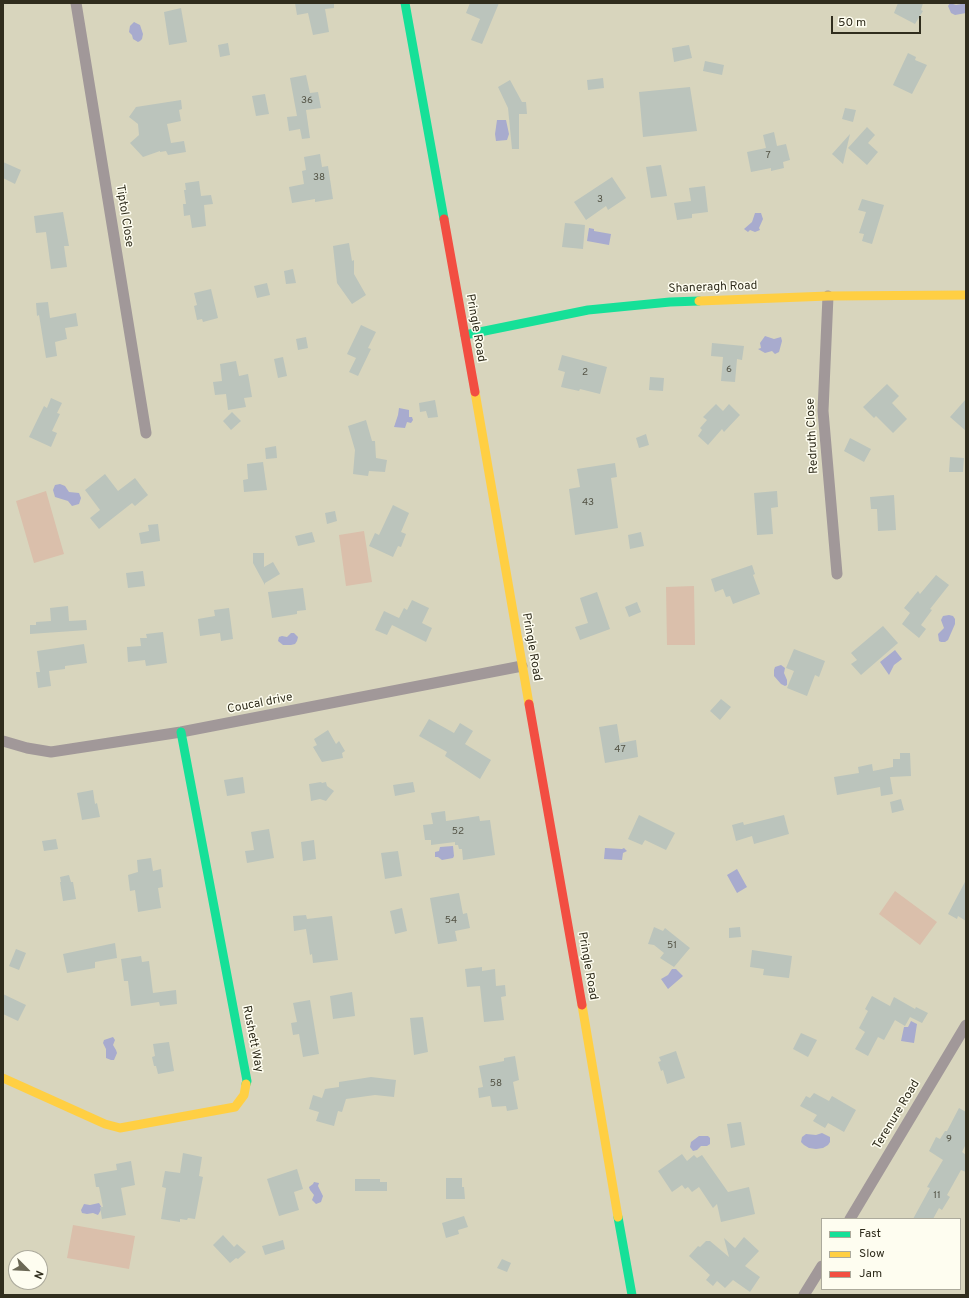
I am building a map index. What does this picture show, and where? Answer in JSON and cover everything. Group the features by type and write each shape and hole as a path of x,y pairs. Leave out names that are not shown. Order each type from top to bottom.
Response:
{"street":[{"name":"Tiptol Close","path":"76,3 146,433"},
{"name":"Pringle Road","path":"405,3 465,335 632,1295"},
{"name":"Shaneragh Road","path":"465,335 595,310 670,302 828,296 966,295"},
{"name":"Redruth Close","path":"828,296 822,412 837,574"},
{"name":"Coucal drive","path":"3,740 28,748 51,752 181,732 522,666"},
{"name":"Rushett Way","path":"3,1078 104,1124 120,1128 235,1107 244,1095 247,1081 181,732"},
{"name":"Terenure Road","path":"851,1218 966,1025"},
{"path":"804,1295 821,1268"}],"shaded area":[{"path":"46,491 64,554 34,563 16,501"},
{"path":"364,531 372,582 346,586 339,535"},
{"path":"694,586 695,645 667,645 666,587"},
{"path":"895,891 937,922 920,945 879,914"},
{"path":"73,1225 135,1236 129,1269 67,1258"}],"water":[{"path":"950,3 956,5 966,3 966,13 955,15 951,13 948,6"},
{"path":"134,22 140,25 143,34 142,39 138,42 133,39 129,32 130,26"},
{"path":"497,120 506,120 509,134 507,140 496,141 495,134"},
{"path":"755,213 761,213 763,219 759,228 760,230 755,232 750,230 748,232 744,229 752,222"},
{"path":"589,228 594,229 594,231 611,234 609,245 587,241"},
{"path":"765,336 774,339 781,337 782,341 779,352 775,354 772,351 765,353 758,349 761,348 760,343"},
{"path":"399,408 409,410 409,417 412,417 413,420 411,423 407,422 405,428 394,427"},
{"path":"60,484 65,486 69,492 79,493 81,498 79,504 72,506 68,501 55,497 53,490 55,485"},
{"path":"943,616 953,616 955,619 955,624 948,640 941,642 939,641 938,634 944,628 941,620"},
{"path":"291,633 294,633 298,637 295,644 283,645 278,641 279,637 287,637"},
{"path":"895,650 902,659 894,665 889,675 880,662"},
{"path":"781,665 785,668 784,673 787,680 787,685 785,686 781,684 774,676 775,667"},
{"path":"453,846 453,858 442,860 435,857 435,852 439,851 440,847"},
{"path":"605,848 624,848 627,851 623,853 622,860 604,859"},
{"path":"737,869 747,887 737,893 727,875"},
{"path":"672,969 676,969 683,976 668,989 661,979 668,975"},
{"path":"911,1021 917,1024 914,1043 901,1041 904,1027 908,1027"},
{"path":"113,1037 115,1040 113,1045 117,1053 114,1060 111,1060 106,1058 106,1049 103,1043 104,1040"},
{"path":"822,1133 830,1137 830,1142 823,1148 809,1148 801,1142 802,1137 806,1134 816,1135"},
{"path":"699,1136 708,1136 710,1138 710,1144 707,1146 701,1146 697,1150 693,1151 690,1147 691,1142"},
{"path":"314,1182 319,1183 318,1186 323,1196 321,1202 316,1204 312,1200 314,1195 309,1187"},
{"path":"99,1203 102,1208 98,1215 93,1213 82,1213 81,1210 84,1204 90,1205"}],"building":[{"path":"295,3 334,3 334,8 325,9 329,32 313,35 308,13 297,15"},
{"path":"470,3 499,3 482,44 471,40 480,19 466,13"},
{"path":"898,3 923,3 921,10 923,11 915,24 894,13"},
{"path":"181,8 187,42 169,45 164,12"},
{"path":"228,43 230,55 220,57 218,45"},
{"path":"689,45 692,58 674,62 672,48"},
{"path":"908,53 916,57 915,60 927,65 912,94 893,85"},
{"path":"705,61 724,65 722,75 703,71"},
{"path":"306,75 310,93 318,92 321,108 306,110 310,138 302,139 300,129 289,131 287,117 297,116 290,78"},
{"path":"603,78 604,88 588,90 587,80"},
{"path":"510,80 522,102 526,102 527,114 519,114 519,149 512,149 508,108 498,87"},
{"path":"690,87 697,131 643,137 639,92"},
{"path":"265,94 269,114 256,116 252,96"},
{"path":"181,100 182,109 179,110 181,121 167,124 171,143 184,141 186,152 168,155 166,151 160,151 143,157 130,143 139,135 138,124 129,117 136,107"},
{"path":"845,108 856,110 853,122 842,119"},
{"path":"867,127 875,135 868,143 878,152 867,165 848,148"},
{"path":"774,132 777,146 786,144 790,160 783,162 784,168 771,171 771,168 751,172 747,152 766,148 763,135"},
{"path":"850,134 843,164 832,154"},
{"path":"320,154 322,167 328,166 333,199 315,202 315,199 292,203 289,187 304,184 302,171 306,170 304,157"},
{"path":"3,162 21,170 15,184 3,178"},
{"path":"661,165 667,196 651,198 646,167"},
{"path":"612,177 626,198 608,210 606,206 586,220 574,202"},
{"path":"199,181 201,196 211,195 213,204 204,205 206,226 192,228 190,215 184,216 183,204 186,204 184,190 186,190 185,183"},
{"path":"705,186 708,212 692,214 692,218 677,220 674,203 691,201 689,188"},
{"path":"862,199 884,205 872,244 862,241 864,234 859,233 866,212 858,210"},
{"path":"63,212 69,246 64,246 67,267 51,269 46,232 36,233 34,216"},
{"path":"565,223 585,225 583,249 562,247"},
{"path":"349,243 352,261 354,260 354,274 366,295 352,304 337,283 333,246"},
{"path":"293,269 296,283 286,284 284,271"},
{"path":"267,283 270,295 257,298 254,286"},
{"path":"211,289 218,318 203,322 202,319 197,320 194,306 197,305 194,293"},
{"path":"48,302 50,318 76,313 78,326 65,328 67,339 55,342 57,356 46,358 39,315 37,316 36,303"},
{"path":"361,325 376,332 368,348 371,349 358,376 349,372 356,358 347,354"},
{"path":"306,337 308,348 298,350 296,339"},
{"path":"712,343 744,346 742,360 737,359 735,382 721,381 723,357 711,356"},
{"path":"562,355 607,367 600,394 580,389 579,391 561,387 565,372 558,370"},
{"path":"283,357 287,376 278,378 274,359"},
{"path":"236,361 239,376 248,374 252,397 244,398 246,407 228,410 226,394 215,395 213,382 222,381 220,364"},
{"path":"650,377 664,378 663,391 649,390"},
{"path":"887,384 899,396 892,403 907,419 893,433 876,416 874,418 863,407"},
{"path":"51,398 62,403 57,413 60,414 52,431 57,433 51,447 29,437 44,406 47,408"},
{"path":"966,399 966,431 950,417"},
{"path":"435,400 438,417 428,418 426,411 420,412 419,403"},
{"path":"716,404 723,411 729,404 740,415 724,432 722,429 708,445 698,436 702,430 700,428 707,420 703,417"},
{"path":"232,412 241,421 231,430 223,421"},
{"path":"366,420 372,441 375,441 376,458 387,460 385,472 369,471 368,476 353,474 355,450 348,426"},
{"path":"646,434 649,445 639,448 636,438"},
{"path":"850,438 871,449 864,462 844,451"},
{"path":"276,446 277,458 266,459 265,448"},
{"path":"950,457 964,458 963,472 949,472"},
{"path":"263,462 267,490 244,492 243,480 248,479 247,464"},
{"path":"615,463 617,477 611,478 618,528 575,535 569,489 580,487 577,469"},
{"path":"105,474 118,491 135,478 148,495 135,506 132,503 99,529 90,518 100,510 85,490"},
{"path":"777,491 778,507 771,508 773,534 757,535 754,493"},
{"path":"894,495 896,530 878,531 877,509 871,509 870,497"},
{"path":"393,505 409,513 401,532 406,534 401,547 398,546 393,557 369,546 375,533 379,535"},
{"path":"335,511 337,521 327,524 325,513"},
{"path":"158,524 160,541 141,544 139,533 149,531 148,525"},
{"path":"312,532 315,542 298,546 295,536"},
{"path":"641,532 644,546 630,549 628,535"},
{"path":"253,553 264,553 264,567 273,562 280,574 265,583 265,585 253,563"},
{"path":"752,565 755,574 753,575 760,594 733,604 730,596 726,597 723,589 715,592 711,579"},
{"path":"143,571 145,586 128,588 126,573"},
{"path":"936,575 949,585 930,609 932,610 921,625 926,629 919,638 902,624 910,613 904,608 918,591 920,594"},
{"path":"303,588 306,610 297,611 297,614 272,618 268,592"},
{"path":"597,592 610,629 580,640 575,627 588,623 580,598"},
{"path":"412,600 429,608 422,623 432,628 426,642 392,625 387,635 375,630 384,611 399,618 404,608 407,610"},
{"path":"637,602 641,612 629,617 625,607"},
{"path":"68,606 69,621 86,620 87,630 30,634 30,625 36,625 36,622 51,621 50,608"},
{"path":"229,608 233,639 221,641 220,633 200,636 198,619 215,616 214,610"},
{"path":"883,626 898,643 861,675 851,664 857,660 851,653"},
{"path":"163,632 167,663 146,666 145,660 128,662 127,647 141,646 140,638 147,638 146,634"},
{"path":"84,644 87,663 65,666 65,669 49,671 51,686 38,688 36,672 40,672 37,651"},
{"path":"794,649 825,661 819,677 815,675 807,696 787,688 794,671 786,668"},
{"path":"721,699 731,707 720,720 710,711"},
{"path":"429,719 454,733 460,723 473,731 465,744 491,760 480,779 445,756 447,752 419,736"},
{"path":"617,724 620,743 636,740 638,757 605,763 599,727"},
{"path":"328,730 336,744 339,741 345,751 342,753 343,758 322,762 313,747 317,745 314,739"},
{"path":"900,753 910,753 911,776 890,777 893,794 881,796 880,787 837,795 834,777 859,773 858,767 872,764 873,771 893,767 893,759 900,759"},
{"path":"243,777 245,793 227,796 224,780"},
{"path":"326,782 327,786 334,791 326,801 320,799 311,801 309,784"},
{"path":"413,782 415,792 395,796 393,785"},
{"path":"93,790 95,804 97,803 100,817 82,820 77,793"},
{"path":"901,799 904,810 892,813 890,802"},
{"path":"445,811 446,821 479,816 480,821 490,820 495,855 463,860 462,849 459,849 458,845 455,845 455,842 431,845 431,840 425,840 423,825 433,824 431,813"},
{"path":"639,815 675,833 666,850 645,840 642,845 628,839"},
{"path":"784,815 789,834 754,844 752,836 736,841 732,825 743,822 744,825"},
{"path":"269,829 274,858 247,863 245,851 254,850 251,832"},
{"path":"56,839 58,849 44,851 42,841"},
{"path":"314,840 316,859 303,861 301,842"},
{"path":"398,851 402,876 385,879 381,853"},
{"path":"151,858 153,871 161,869 163,887 158,888 161,908 138,912 135,890 130,891 128,875 138,872 137,860"},
{"path":"69,875 71,882 73,882 76,899 63,901 60,877"},
{"path":"966,880 966,921 958,916 957,919 948,914"},
{"path":"459,893 463,914 467,913 470,928 455,931 457,941 438,944 430,898"},
{"path":"402,908 407,931 395,934 390,911"},
{"path":"306,915 307,919 332,916 338,960 313,963 312,954 310,955 306,929 294,931 293,916"},
{"path":"654,927 663,931 665,928 690,948 674,967 660,958 664,953 654,945 648,944"},
{"path":"740,927 741,937 729,938 729,928"},
{"path":"115,943 117,958 95,962 95,968 67,973 63,954"},
{"path":"16,949 26,953 19,970 9,966"},
{"path":"752,950 792,956 789,978 763,975 764,969 750,967"},
{"path":"141,956 142,962 149,961 153,993 176,990 177,1004 160,1006 159,1002 131,1006 128,981 124,981 121,959"},
{"path":"482,967 482,971 495,969 496,986 505,985 506,996 501,997 504,1020 484,1022 480,986 467,987 465,969"},
{"path":"352,992 355,1016 333,1019 330,996"},
{"path":"3,994 26,1005 18,1021 3,1014"},
{"path":"872,996 890,1006 894,997 915,1009 916,1007 928,1013 922,1023 910,1017 905,1026 895,1020 884,1040 878,1037 868,1056 855,1049 865,1032 859,1028 868,1011 865,1009"},
{"path":"310,1000 319,1054 303,1057 299,1034 293,1035 291,1023 297,1022 293,1003"},
{"path":"423,1017 428,1052 414,1055 410,1018"},
{"path":"801,1033 817,1040 808,1057 793,1049"},
{"path":"169,1042 174,1071 158,1074 152,1057 155,1056 153,1044"},
{"path":"676,1051 685,1078 667,1084 663,1070 661,1071 658,1062 661,1061 659,1057"},
{"path":"515,1056 519,1080 513,1082 518,1109 507,1111 506,1106 492,1107 490,1096 479,1098 478,1088 483,1087 479,1066 504,1061 504,1058"},
{"path":"371,1077 396,1080 394,1097 375,1095 346,1099 342,1112 338,1111 334,1126 316,1121 319,1112 309,1109 313,1095 322,1098 325,1089 339,1087 339,1082"},
{"path":"814,1093 829,1101 832,1096 856,1110 844,1132 828,1123 825,1128 813,1121 817,1115 800,1106 806,1096 810,1098"},
{"path":"959,1108 966,1112 966,1144 962,1152 966,1155 966,1172 961,1170 947,1195 950,1197 942,1210 939,1208 934,1218 914,1218 930,1188 927,1187 943,1160 929,1151 936,1137 940,1139 945,1131 947,1131"},
{"path":"741,1122 745,1145 731,1148 727,1124"},
{"path":"183,1153 202,1157 199,1176 203,1177 195,1219 180,1219 180,1222 161,1219 166,1188 162,1187 165,1171 180,1173"},
{"path":"682,1154 687,1161 694,1155 697,1158 702,1155 728,1192 749,1187 755,1214 721,1222 717,1204 713,1208 699,1187 692,1192 688,1187 685,1189 682,1185 672,1192 658,1171"},
{"path":"131,1161 135,1185 121,1188 126,1215 102,1219 100,1207 103,1207 99,1187 96,1187 94,1174 117,1170 116,1164"},
{"path":"297,1169 303,1189 294,1192 299,1210 279,1216 267,1179"},
{"path":"446,1178 462,1178 462,1187 464,1187 465,1199 446,1199"},
{"path":"355,1179 380,1179 380,1182 387,1182 387,1191 355,1191"},
{"path":"464,1216 468,1227 458,1230 459,1234 446,1238 442,1223"},
{"path":"223,1235 234,1247 237,1244 246,1252 238,1259 236,1258 230,1263 213,1245"},
{"path":"744,1237 759,1251 745,1266 760,1277 750,1292 733,1280 725,1288 717,1281 713,1286 706,1280 710,1275 689,1256 698,1246 700,1247 706,1241 710,1241 729,1257 724,1238 735,1248"},
{"path":"283,1240 285,1249 265,1255 262,1246"},
{"path":"502,1259 511,1263 507,1272 497,1268"}],"traffic: fast":[{"path":"405,3 444,219"},
{"path":"465,335 588,310 670,302 699,301"},
{"path":"181,732 247,1081 246,1084"},
{"path":"618,1217 632,1295"}],"traffic: slow":[{"path":"699,301 828,296 966,295"},
{"path":"475,392 529,704"},
{"path":"582,1005 618,1217"},
{"path":"3,1078 105,1124 120,1128 235,1107 244,1095 246,1084"}],"traffic: jam":[{"path":"444,219 475,392"},
{"path":"529,704 582,1005"}]}
